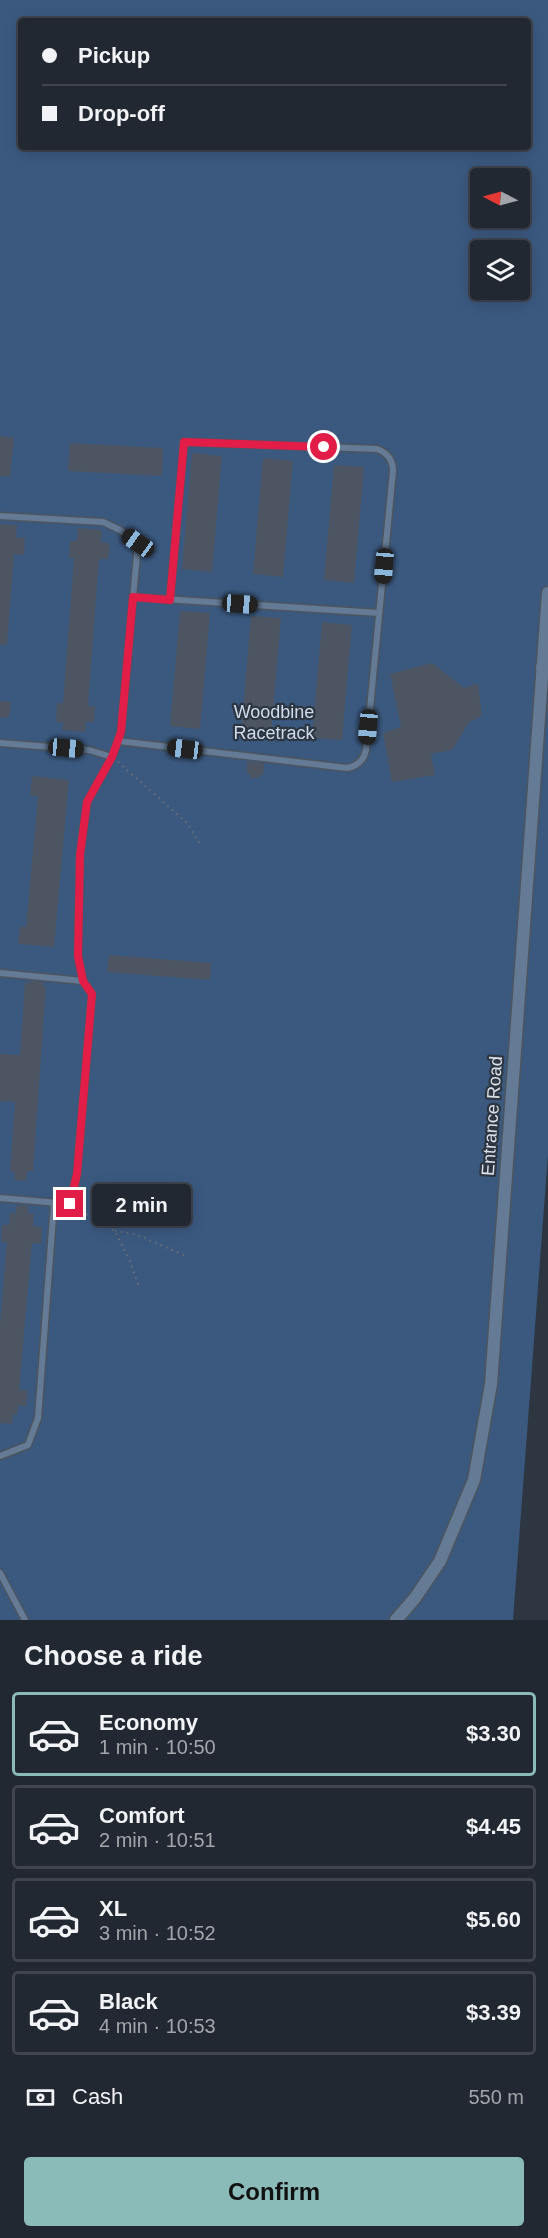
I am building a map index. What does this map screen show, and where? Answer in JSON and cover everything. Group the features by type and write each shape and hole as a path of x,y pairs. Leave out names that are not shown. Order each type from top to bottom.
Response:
{"street":[{"name":"Entrance Road","path":"396,1620 415,1599 440,1561 474,1480 491,1384 545,667 548,593"}],"lane":[{"path":"118,741 353,767 362,760 366,750 393,465 391,460 382,451 371,449 184,442 170,600"},
{"path":"0,516 103,522 120,530 138,543 121,732 112,757 87,802 80,855 78,956 83,981 92,994 77,1174 70,1204 0,1198"},
{"path":"133,597 379,614"},
{"path":"0,743 88,750 112,757"},
{"path":"0,973 83,981"},
{"path":"0,1456 27,1445 38,1418 54,1203"},
{"path":"0,1573 25,1620"}],"path":[{"path":"112,757 187,823 202,847"},
{"path":"70,1204 115,1231 135,1234 184,1255"},
{"path":"115,1231 130,1261 139,1287"}],"green space":[{"name":"Woodbine Racetrack","path":"0,0 548,0 548,1154 513,1620 0,1620"}],"building":[{"path":"0,436 14,438 10,477 0,476"},
{"path":"70,443 163,448 162,476 68,471"},
{"path":"192,453 222,456 212,572 182,569"},
{"path":"263,458 293,461 283,577 253,574"},
{"path":"334,465 364,467 354,583 324,580"},
{"path":"0,524 17,525 16,537 25,538 24,555 14,554 7,645 0,645"},
{"path":"78,528 102,530 101,542 110,543 108,559 99,559 88,706 95,706 94,722 86,722 85,732 62,730 63,722 56,722 57,703 63,703 74,558 69,558 70,541 77,541"},
{"path":"180,611 210,613 200,729 170,726"},
{"path":"251,616 281,618 271,734 241,731"},
{"path":"322,622 352,625 342,740 312,738"},
{"path":"432,663 464,688 478,683 482,716 469,722 452,750 431,754 435,775 392,782 383,733 401,727 390,674"},
{"path":"0,701 11,702 9,718 0,717"},
{"path":"247,762 264,763 263,775 259,775 259,778 250,778 250,774 247,774"},
{"path":"32,776 69,780 54,947 18,944 20,926 26,927 38,796 30,796"},
{"path":"109,955 211,963 210,980 107,972"},
{"path":"30,981 43,982 43,986 46,986 33,1171 27,1171 26,1181 14,1180 15,1172 10,1171 15,1102 0,1101 0,1054 20,1055 25,983 30,983"},
{"path":"17,1205 28,1206 28,1213 34,1214 33,1226 42,1227 41,1244 32,1243 19,1390 28,1390 26,1406 18,1406 17,1415 13,1415 12,1424 0,1423 0,1325 7,1242 1,1242 2,1225 9,1225 10,1213 16,1213"}],"route":[{"path":"70,1204 77,1174 92,994 83,981 78,956 80,855 87,802 112,757 121,732 133,597 170,600 184,442 324,447"}]}
